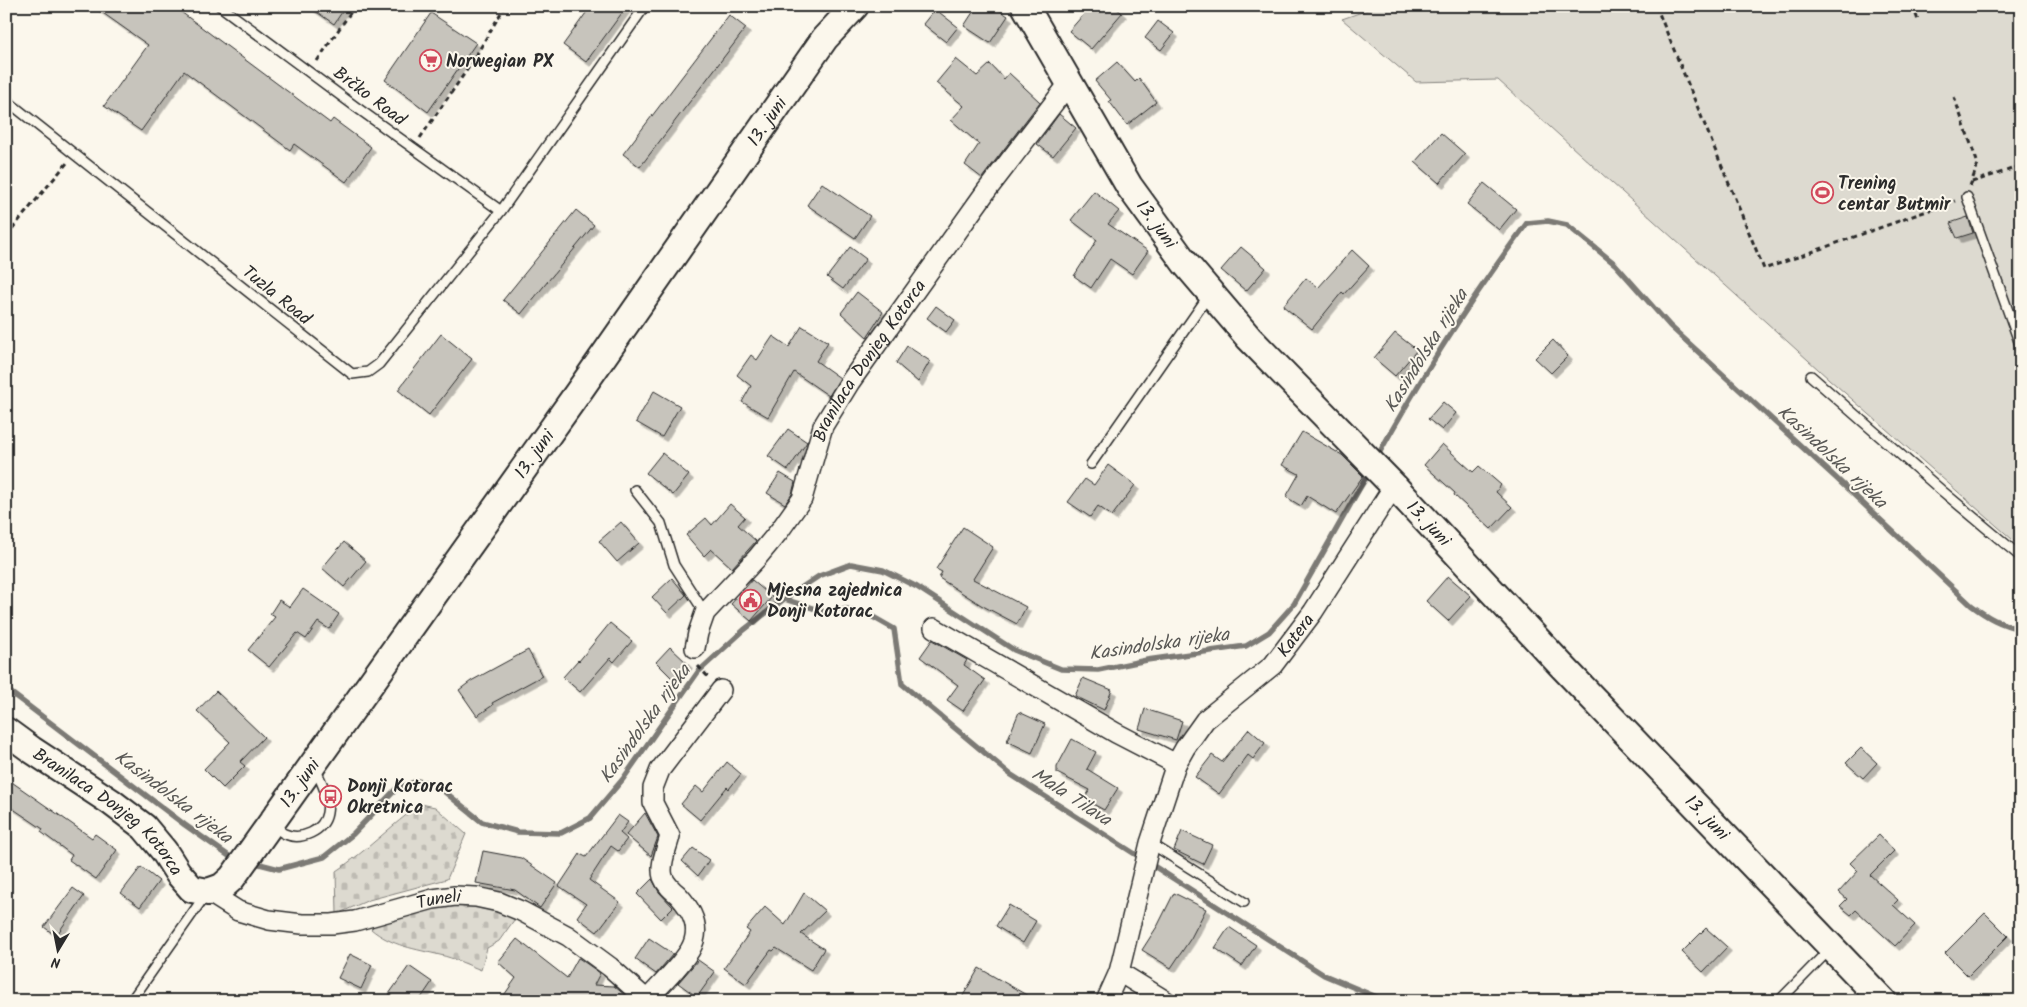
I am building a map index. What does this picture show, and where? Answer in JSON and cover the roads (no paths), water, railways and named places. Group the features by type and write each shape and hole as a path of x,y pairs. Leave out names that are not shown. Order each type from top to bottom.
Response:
{"street":[{"name":"13. juni","path":"208,892 222,887 232,878 577,394 825,38 855,6"},
{"name":"13. juni","path":"1025,6 1129,186 1185,263 1249,338 1388,480 1567,671 1883,1001"},
{"name":"Branilaca Donjeg Kotorca","path":"696,656 698,633 705,613 757,558 802,499 823,426 850,382 987,190 1070,82"},
{"name":"Katera","path":"1106,1001 1120,972 1149,847 1176,764 1204,720 1273,665 1313,612 1388,480"},
{"path":"934,628 1116,733 1176,764"},
{"path":"648,1000 689,951 694,940 696,926 691,910 666,884 663,876 663,859 670,836 654,803 653,788 660,770 721,690"},
{"name":"Branilaca Donjeg Kotorca","path":"6,730 144,827 192,889 208,892"},
{"name":"Tuneli","path":"208,892 238,911 269,920 302,924 332,924 354,921 433,899 476,896 499,902 521,911 568,936 583,946 648,1000"},
{"path":"1120,972 1166,1001"}],"lane":[{"name":"Brčko Road","path":"220,6 501,211"},
{"path":"501,211 645,6"},
{"name":"Tuzla Road","path":"6,100 352,374 368,372 379,364 501,211"},
{"path":"1966,197 2021,347"},
{"path":"1091,464 1211,293"},
{"path":"1811,376 2021,557"},
{"path":"635,490 661,523 674,566 705,613"},
{"path":"272,822 283,834 300,838 318,829 327,814 327,797 313,764"},
{"path":"1149,847 1244,902"},
{"path":"131,1001 208,892"},
{"path":"1779,1001 1832,947"}],"waterway":[{"name":"Kasindolska rijeka","path":"1377,457 1411,397 1448,338 1527,223 1548,221 1567,225 1615,264 1670,326 1971,605 1994,620 2021,629"},
{"name":"Kasindolska rijeka","path":"252,862 279,869 324,857 353,834 396,789 417,781 435,784 482,822 518,832 561,833 590,818 623,779 698,672 744,630 784,599 819,576 851,564 883,570 917,587 1014,650 1061,669 1098,670 1147,660 1246,646 1269,632 1294,604 1370,470"},
{"name":"Mala Tilava","path":"784,599 825,612 847,609 873,617 894,629 902,684 1010,774 1324,975 1386,1001"},
{"name":"Kasindolska rijeka","path":"6,689 185,825 229,856 238,858"}],"place":[{"name":"Norwegian PX","path":"430,61"},
{"name":"Trening centar Butmir","path":"1822,193"},
{"name":"Mjesna zajednica Donji Kotorac","path":"751,600"},
{"name":"Donji Kotorac Okretnica","path":"331,796"}]}
